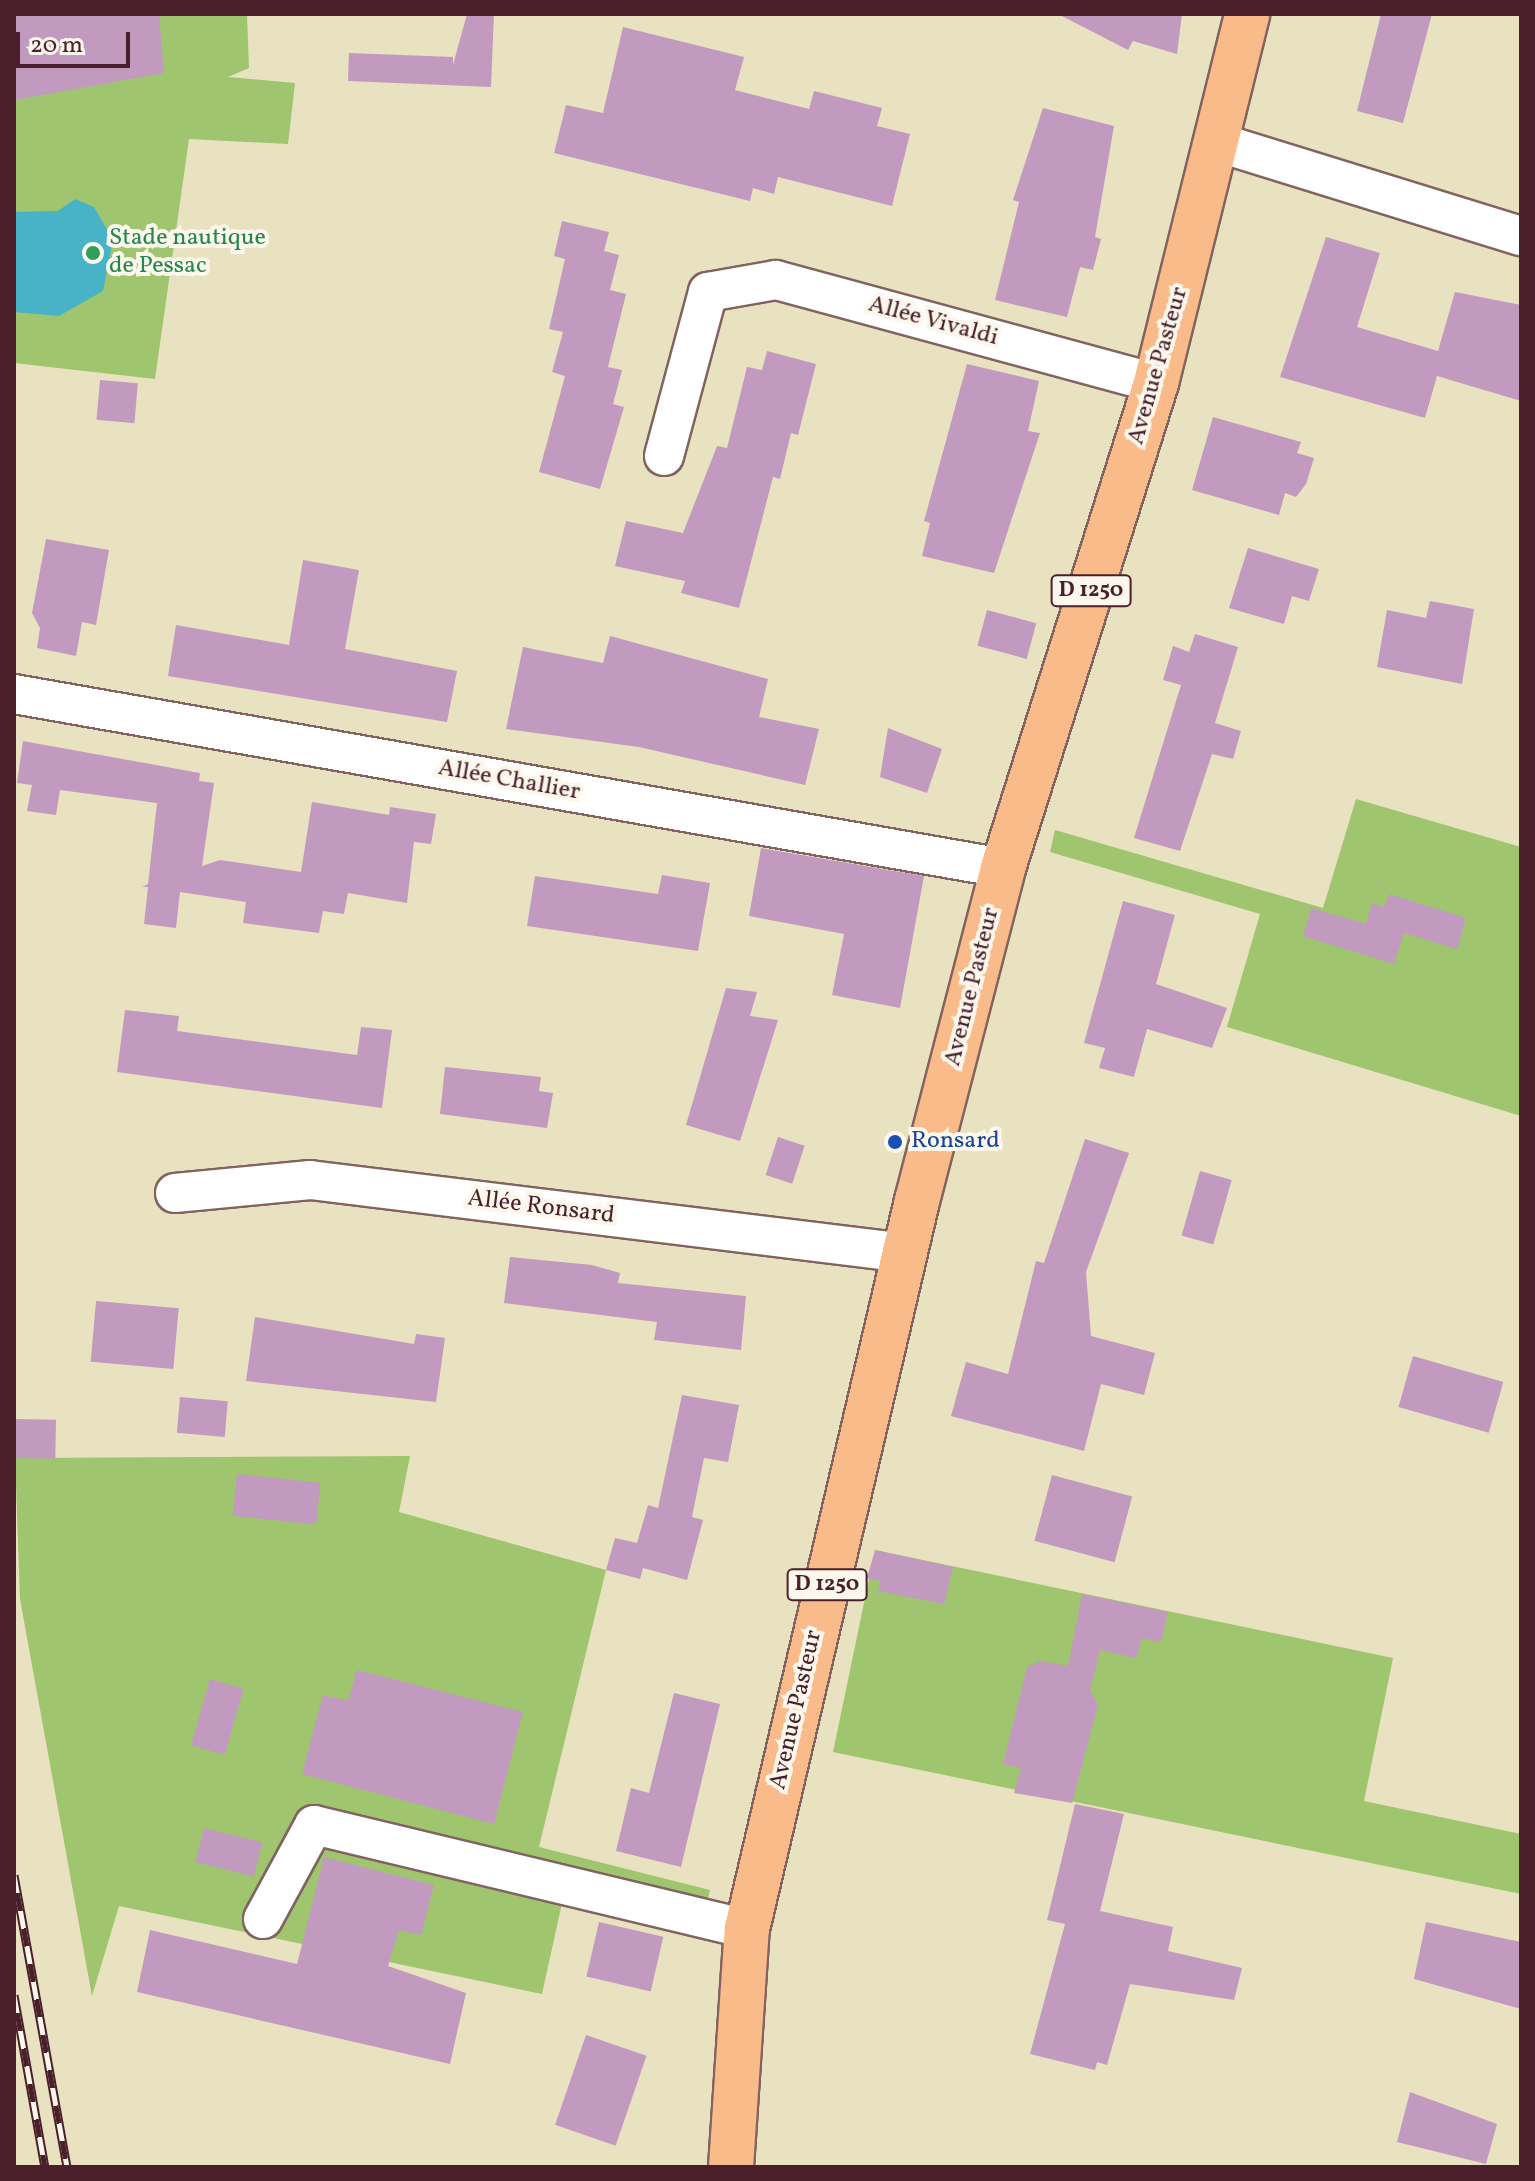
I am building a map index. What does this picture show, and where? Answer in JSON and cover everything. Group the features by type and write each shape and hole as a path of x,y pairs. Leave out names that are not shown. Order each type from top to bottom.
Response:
{"main road":[{"name":"Avenue Pasteur","path":"710,2167 717,2015 743,1950 905,1253 1003,868 1156,383 1220,143 1247,14"},
{"name":"Avenue Pasteur","path":"731,2167 743,1950"}],"street":[{"path":"1220,143 1521,236"},
{"name":"Allée Vivaldi","path":"664,456 708,292 776,280 1156,383"},
{"name":"Allée Challier","path":"14,694 1003,868"},
{"name":"Allée Ronsard","path":"175,1193 310,1180 905,1253"},
{"path":"263,1919 314,1825 743,1950"}],"green space":[{"name":"Stade nautique de Pessac","path":"14,14 247,14 249,68 228,77 295,83 288,144 189,139 155,379 14,363"},
{"path":"1356,799 1521,847 1521,1116 1227,1027 1260,914 1050,852 1055,830 1323,908"},
{"path":"410,1456 399,1512 606,1570 539,1847 710,1890 702,1926 564,1894 542,1994 119,1906 92,1996 20,1599 15,1458"},
{"path":"875,1550 1393,1658 1364,1801 1521,1834 1521,1894 833,1752"}],"water":[{"path":"75,199 94,207 113,240 103,291 59,316 14,312 14,212 58,211"}],"building":[{"path":"14,14 159,14 164,73 14,100"},
{"path":"467,14 494,14 491,87 348,81 349,53 453,57 453,65"},
{"path":"1058,14 1182,14 1177,54 1133,41 1128,50"},
{"path":"1381,14 1432,14 1403,123 1357,111"},
{"path":"623,27 744,57 735,90 809,109 814,91 882,108 877,126 910,134 892,206 778,177 774,194 753,188 750,201 554,153 566,105 603,113"},
{"path":"1043,108 1114,126 1095,237 1101,239 1093,270 1080,267 1067,317 995,300 1019,202 1013,200"},
{"path":"562,221 609,232 604,251 619,255 610,290 626,294 608,367 622,370 613,404 624,407 600,489 539,472 565,376 552,372 563,332 549,329 565,259 554,256"},
{"path":"1326,237 1380,253 1357,327 1438,351 1455,292 1521,305 1521,401 1437,376 1425,418 1280,377"},
{"path":"767,351 816,364 798,435 791,433 780,479 773,477 739,608 681,593 685,581 615,566 626,521 683,533 717,446 727,448 747,367 762,370"},
{"path":"967,364 1039,381 1028,431 1040,433 994,573 922,556 930,523 924,521"},
{"path":"100,380 138,383 134,423 97,420"},
{"path":"1213,417 1301,442 1297,453 1314,458 1306,484 1296,497 1285,493 1279,515 1192,490"},
{"path":"46,539 109,550 96,625 82,622 76,656 37,648 40,628 32,613"},
{"path":"1248,548 1319,569 1309,601 1292,596 1284,624 1229,608"},
{"path":"303,560 359,570 345,649 457,671 447,722 168,676 176,625 289,645"},
{"path":"1430,601 1474,609 1462,684 1377,667 1387,610 1426,618"},
{"path":"987,610 1036,623 1027,659 977,646"},
{"path":"1195,634 1238,647 1215,723 1241,731 1233,759 1212,754 1180,851 1134,838 1181,685 1163,680 1173,646 1189,652"},
{"path":"610,636 768,679 759,717 819,729 805,785 639,747 506,729 523,647 603,663"},
{"path":"888,728 942,749 927,793 880,777"},
{"path":"23,741 200,773 199,781 214,783 202,866 220,860 301,872 312,802 389,815 390,807 436,814 431,844 414,842 407,903 348,893 344,914 323,911 319,933 243,923 246,902 180,892 176,928 144,924 148,887 142,887 148,884 157,803 60,790 56,815 27,811 32,785 17,783"},
{"path":"761,848 924,876 900,1008 832,995 844,934 749,916"},
{"path":"662,875 710,883 698,951 527,926 535,876 658,894"},
{"path":"1389,894 1466,918 1457,949 1404,933 1394,964 1303,936 1311,908 1366,924 1372,903 1384,907"},
{"path":"1123,901 1175,915 1156,984 1227,1008 1212,1048 1147,1029 1134,1077 1099,1068 1105,1048 1084,1043"},
{"path":"726,988 757,992 750,1016 778,1020 740,1141 686,1125"},
{"path":"125,1010 179,1016 177,1031 357,1055 361,1027 392,1030 382,1108 117,1072"},
{"path":"445,1067 541,1077 539,1091 553,1093 547,1128 440,1114"},
{"path":"778,1137 805,1146 792,1184 766,1175"},
{"path":"1085,1139 1129,1153 1086,1272 1091,1336 1155,1353 1144,1395 1101,1384 1084,1451 951,1416 966,1362 1008,1374 1036,1261 1044,1263"},
{"path":"1200,1171 1232,1180 1213,1245 1182,1235"},
{"path":"510,1257 592,1265 620,1273 618,1283 746,1296 741,1350 654,1340 657,1322 504,1303"},
{"path":"96,1301 179,1308 173,1369 91,1362"},
{"path":"255,1317 414,1344 416,1334 445,1338 436,1402 246,1381"},
{"path":"1413,1356 1503,1382 1489,1433 1398,1407"},
{"path":"682,1395 739,1405 728,1462 704,1458 692,1517 703,1520 687,1580 643,1568 640,1579 606,1570 615,1538 637,1543 648,1505 658,1508"},
{"path":"180,1397 228,1401 225,1437 177,1433"},
{"path":"14,1419 56,1420 55,1459 14,1458"},
{"path":"237,1474 321,1483 316,1525 233,1516"},
{"path":"1052,1475 1132,1496 1115,1562 1034,1541"},
{"path":"875,1550 953,1567 944,1604 878,1591 880,1581 867,1578"},
{"path":"1082,1594 1168,1612 1161,1642 1142,1638 1136,1658 1100,1650 1090,1690 1098,1705 1072,1803 1014,1793 1021,1768 1003,1764 1027,1667 1041,1661 1068,1666"},
{"path":"357,1670 523,1712 494,1824 302,1774 323,1695 348,1701"},
{"path":"210,1679 244,1689 225,1755 191,1745"},
{"path":"674,1693 720,1704 681,1867 616,1851 631,1788 649,1793"},
{"path":"1075,1804 1124,1814 1100,1911 1173,1927 1168,1951 1242,1968 1234,2000 1130,1984 1107,2065 1097,2062 1095,2070 1030,2054 1065,1924 1047,1920"},
{"path":"204,1828 262,1843 254,1876 196,1862"},
{"path":"324,1857 434,1885 421,1935 399,1930 388,1966 466,1993 450,2064 137,1992 150,1930 297,1964"},
{"path":"599,1922 663,1937 651,1991 586,1977"},
{"path":"1426,1922 1521,1942 1521,2009 1414,1979"},
{"path":"586,2035 647,2056 616,2146 555,2125"},
{"path":"1410,2092 1497,2124 1486,2164 1397,2142"}],"railway":[{"path":"14,1875 67,2167"},
{"path":"14,1995 45,2167"}],"place":[{"name":"Stade nautique de Pessac","path":"93,253"},
{"name":"Ronsard","path":"895,1142"}]}
